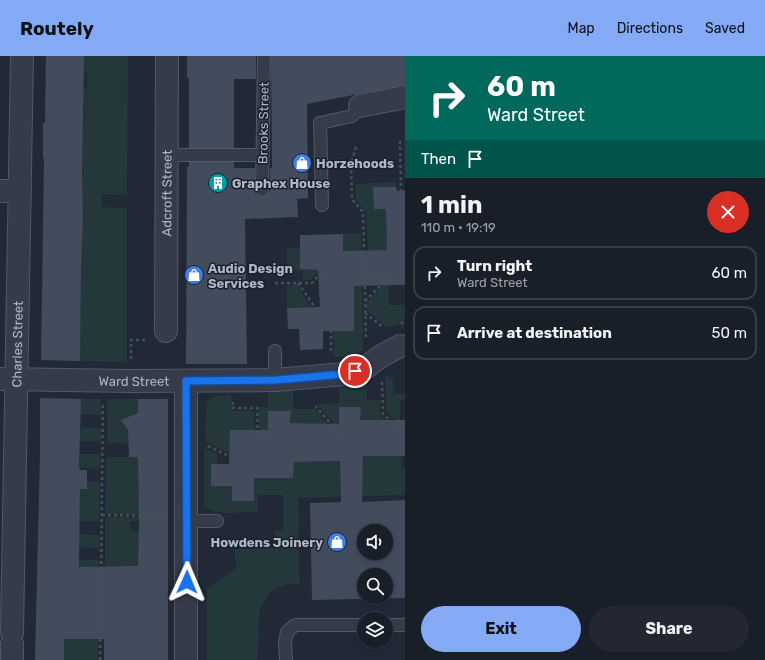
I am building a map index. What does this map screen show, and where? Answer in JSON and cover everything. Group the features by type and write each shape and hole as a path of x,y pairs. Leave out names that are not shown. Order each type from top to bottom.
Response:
{"street":[{"name":"Charles Street","path":"12,645 7,573 10,191 22,56"},
{"name":"Adcroft Street","path":"166,330 167,56"},
{"path":"360,106 405,97"},
{"name":"Ward Street","path":"8,380 276,380 345,374 365,368 381,356 397,340"},
{"path":"186,381 177,518 186,660"}],"lane":[{"name":"Brooks Street","path":"262,190 264,56"},
{"path":"322,205 320,123 352,116 360,106"},
{"path":"166,155 263,155"},
{"path":"275,351 276,380"},
{"path":"177,518 217,521"},
{"path":"286,660 285,642 287,632 295,626 357,625"},
{"path":"393,625 405,625"}],"path":[{"path":"400,142 401,191"},
{"path":"356,146 351,163 352,200 363,212 366,346"},
{"path":"275,283 312,283 321,273"},
{"path":"365,277 390,276 365,301"},
{"path":"298,283 316,309"},
{"path":"365,313 397,340"},
{"path":"331,330 331,354"},
{"path":"382,379 383,414 398,427 403,427"},
{"path":"233,397 232,408 256,408 258,436 273,436"},
{"path":"100,660 104,402"},
{"path":"315,406 342,436"},
{"path":"202,444 233,458"},
{"path":"102,515 177,518"}],"shaded area":[{"path":"84,56 128,56 127,195 102,194 102,207 127,208 127,362 80,361 73,308 81,308 81,300 73,288 83,207 75,207 74,204 83,204 83,195 75,195 82,177 82,165 76,165 76,153 83,153 83,143 43,142 43,139 83,140 83,130 75,130 82,119 84,110 82,100 76,89 87,89 88,73 76,73 76,61 84,61"},
{"path":"396,182 396,187 373,187 374,209 386,209 388,250 368,251 366,213 356,199 355,184"},
{"path":"361,233 362,262 343,262 343,234"},
{"path":"300,247 301,269 321,270 310,280 303,280 303,271 287,271 287,248"},
{"path":"385,283 389,283 389,305 405,305 405,318 397,326 385,326 367,311 366,303"},
{"path":"287,285 298,285 310,307 287,308"},
{"path":"362,285 363,350 353,355 334,357 333,331 354,331 342,286"},
{"path":"385,375 393,379 394,394 405,393 405,400 400,400 400,423 386,412"},
{"path":"367,386 367,400 380,400 380,415 398,432 381,420 360,420 360,407 339,407 339,428 316,404 339,403 339,387"},
{"path":"293,390 294,409 315,409 339,437 311,423 290,423 291,411 268,434 260,434 258,407 268,407 268,391"},
{"path":"231,395 231,411 254,411 256,443 230,454 205,441 207,402 209,399 215,397"},
{"path":"81,399 101,399 101,415 72,414 72,408 81,408"},
{"path":"107,399 138,399 139,444 107,443"},
{"path":"81,427 101,428 101,441 72,441 72,433 81,434"},
{"path":"204,448 217,454 217,464 211,486 232,486 233,501 254,501 254,475 270,478 293,478 294,455 310,462 340,461 341,474 363,473 363,450 402,456 401,469 405,469 405,495 298,498 300,585 286,584 270,592 260,609 257,660 207,660 207,589 236,568 235,549 275,548 275,531 283,530 283,495 258,495 258,512 230,513 209,509 204,505"},
{"path":"80,454 100,454 100,469 71,468 71,462 80,462"},
{"path":"106,457 138,457 139,515 105,514"},
{"path":"87,481 100,482 99,521 70,521 70,489 87,489"},
{"path":"105,517 139,517 139,521 130,521 131,531 139,531 139,660 110,660 110,652 104,652 104,640 111,640 118,566 105,566"},
{"path":"79,534 99,535 99,548 70,547"},
{"path":"79,560 99,560 98,660 64,660 64,639"}],"building":[{"path":"46,56 84,56 80,361 41,360 44,159 43,123 45,123"},
{"path":"187,56 256,56 256,79 234,79 234,148 189,148 189,78 187,78"},
{"path":"271,56 405,56 405,85 307,104 308,198 297,199 298,217 245,219 247,364 186,364 187,167 189,167 189,162 234,162 234,168 255,168 255,193 262,197 268,194 270,190 270,168 272,168"},
{"path":"373,187 396,187 397,191 405,190 405,285 354,286 354,331 323,331 323,349 300,350 299,329 288,329 287,308 320,307 318,270 300,269 300,235 343,234 343,251 387,250 386,209 374,209"},
{"path":"40,398 81,399 79,468 80,470 87,470 87,489 80,489 79,567 138,566 138,457 129,457 128,430 121,420 138,413 138,399 168,399 168,660 104,660 104,639 64,639 64,660 35,660"},
{"path":"339,407 361,407 360,420 405,420 405,456 363,456 362,502 405,500 405,598 393,598 393,568 357,568 357,599 312,600 310,503 341,502 340,461 294,462 293,478 254,478 254,501 232,501 232,486 211,486 211,464 229,464 230,430 268,430 268,411 291,411 290,423 339,424"}],"place":[{"name":"Horzehoods","path":"302,163"},
{"name":"Graphex House","path":"218,183"},
{"name":"Audio Design Services","path":"194,275"},
{"name":"Howdens Joinery","path":"337,542"}],"route":[{"path":"187,582 186,381 276,380 345,374 355,371"}]}
